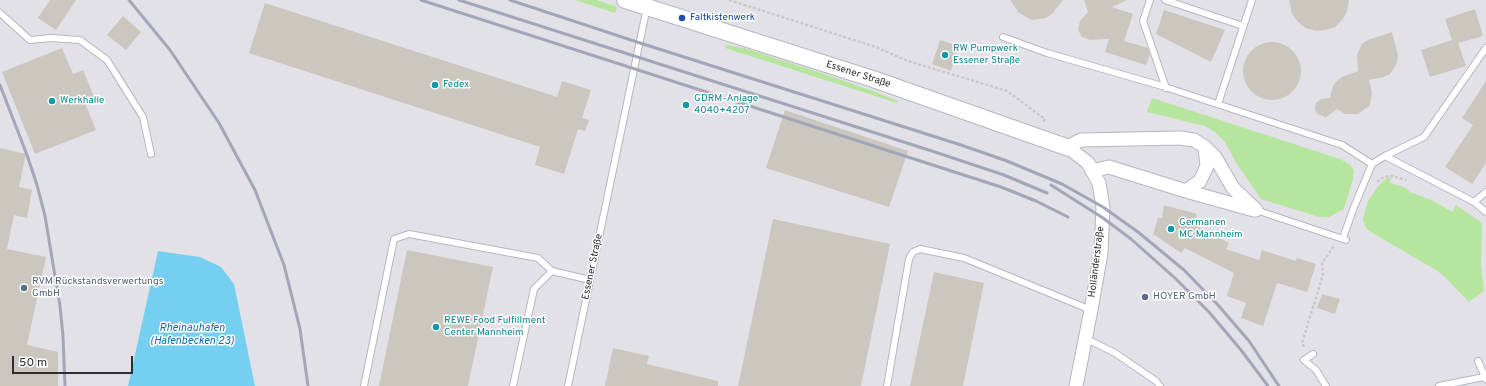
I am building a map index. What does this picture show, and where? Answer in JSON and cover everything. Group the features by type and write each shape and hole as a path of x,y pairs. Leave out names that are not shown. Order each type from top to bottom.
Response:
{"street":[{"name":"Essener Straße","path":"625,0 873,79 1068,148"},
{"path":"1068,148 1081,140 1180,138 1194,140 1205,147 1215,157 1233,188 1256,210"},
{"path":"1186,191 1200,181 1207,166 1205,147"},
{"name":"Holländerstraße","path":"1068,148 1088,163 1099,183 1103,218 1100,252 1091,310 1076,386"},
{"path":"1092,171 1109,167 1186,191 1256,210"}],"lane":[{"path":"1150,0 1143,21 1166,88"},
{"path":"1165,0 1243,26"},
{"path":"1218,104 1252,0"},
{"name":"Essener Straße","path":"568,386 647,7"},
{"path":"0,13 30,40 51,38 80,40 107,60 143,117 151,154"},
{"path":"1003,37 1047,53 1218,104 1342,145 1372,164"},
{"path":"1256,210 1343,238 1354,206 1372,164 1424,137 1486,48"},
{"path":"1385,156 1474,202 1486,212"},
{"path":"1474,202 1486,192"},
{"path":"364,386 394,240 409,234 538,258 552,271 590,280"},
{"path":"887,386 909,260 913,252 920,249 964,258 1091,310"},
{"path":"513,386 534,289 552,271"},
{"path":"1085,338 1115,353 1156,381 1160,386"},
{"path":"1312,355 1304,360 1316,370 1326,386"},
{"path":"1439,386 1485,378 1478,361"}],"path":[{"path":"729,0 876,47 908,61 1007,90 1045,119 1038,137"},
{"path":"1374,187 1384,177 1392,176 1406,180 1419,174"},
{"path":"1312,355 1302,343 1324,276 1322,264 1343,238"}],"shaded area":[{"path":"0,0 1486,0 1486,386 255,386 234,284 220,267 158,251 128,386 0,386"}],"green space":[{"path":"575,0 597,0 617,7 615,13"},
{"path":"726,45 744,48 821,73 898,101 897,103 725,48"},
{"path":"1152,98 1340,159 1349,164 1354,170 1353,179 1344,209 1329,217 1319,217 1261,199 1237,164 1225,142 1215,132 1205,126 1147,112"},
{"path":"1387,178 1391,178 1390,183 1404,187 1410,192 1434,201 1452,212 1456,205 1482,223 1481,266 1484,291 1469,302 1446,278 1436,270 1369,231 1365,226 1363,219 1368,201 1379,185"}],"water":[{"name":"Rheinauhafen (Hafenbecken 23)","path":"158,251 200,257 221,267 234,284 255,386 128,386"}],"building":[{"path":"50,0 76,0 56,30 38,18"},
{"path":"1010,0 1063,0 1052,14 1046,18 1032,20 1019,13"},
{"path":"1084,0 1127,0 1112,7 1133,14 1124,41 1148,48 1150,54 1146,65 1105,52 1109,39 1090,40 1082,37 1078,30 1079,25 1080,21 1088,12"},
{"path":"1289,0 1349,0 1347,12 1335,27 1316,31 1306,28 1298,22 1292,14"},
{"name":"Fedex","path":"265,3 557,97 562,81 591,90 582,118 589,120 585,131 578,129 564,174 535,165 540,147 249,53"},
{"path":"1475,9 1483,36 1458,43 1466,66 1430,77 1421,50 1452,40 1445,19"},
{"path":"1164,10 1225,30 1211,62 1156,34"},
{"path":"123,16 141,32 126,50 107,35"},
{"path":"1392,32 1398,56 1397,63 1390,74 1384,77 1369,80 1372,93 1369,106 1358,114 1345,114 1337,109 1325,118 1317,114 1315,109 1316,103 1321,99 1330,98 1333,86 1342,77 1358,71 1357,56 1362,44 1368,40"},
{"name":"RW Pumpwerk Essener Straße","path":"940,40 958,46 951,71 932,64"},
{"path":"1266,42 1278,42 1293,50 1301,65 1301,77 1293,92 1278,100 1266,100 1251,92 1243,77 1243,65 1251,50"},
{"name":"Werkhalle","path":"62,48 73,74 83,70 95,99 85,103 96,130 35,154 2,72"},
{"path":"1486,81 1486,163 1472,184 1445,167 1473,125 1462,118"},
{"path":"785,110 908,151 889,207 766,168"},
{"name":"RVM Rückstandsverwertungs GmbH","path":"0,148 26,154 19,187 32,190 27,218 14,215 7,249 46,257 27,345 58,352 58,386 0,386"},
{"path":"1164,205 1197,214 1193,224 1229,243 1226,249 1259,260 1262,250 1296,261 1297,258 1316,264 1307,292 1277,283 1263,326 1241,318 1246,303 1227,296 1234,273 1185,248 1181,253 1153,234 1158,218 1162,218"},
{"path":"773,219 890,244 861,386 738,386"},
{"name":"REWE Food Fulfillment Center Mannheim","path":"407,250 493,267 468,386 379,386"},
{"path":"934,272 984,283 963,386 910,386"},
{"path":"1322,294 1340,299 1335,314 1317,308"},
{"path":"613,348 649,356 647,364 718,381 718,386 605,386"}],"railway":[{"path":"129,0 170,50 219,123 255,190 284,265 300,329 308,386"},
{"path":"421,0 1001,187 1036,201 1068,217"},
{"path":"459,0 935,152 1004,175 1047,193"},
{"path":"510,0 961,145 1007,161 1062,184 1103,207 1138,232 1184,270 1218,305 1249,341 1279,386"},
{"path":"0,85 27,155 45,216 60,306 65,386"},
{"path":"1051,185 1103,218 1131,239 1176,279 1209,312 1241,350 1268,386"}],"place":[{"name":"Faltkistenwerk","path":"682,18"},
{"name":"RW Pumpwerk Essener Straße","path":"945,55"},
{"name":"Fedex","path":"435,85"},
{"name":"Werkhalle","path":"52,101"},
{"name":"GDRM-Anlage 4040+4207","path":"686,105"},
{"name":"Germanen MC Mannheim","path":"1171,229"},
{"name":"RVM Rückstandsverwertungs GmbH","path":"24,288"},
{"name":"HOYER GmbH","path":"1145,297"},
{"name":"REWE Food Fulfillment Center Mannheim","path":"436,327"}]}
